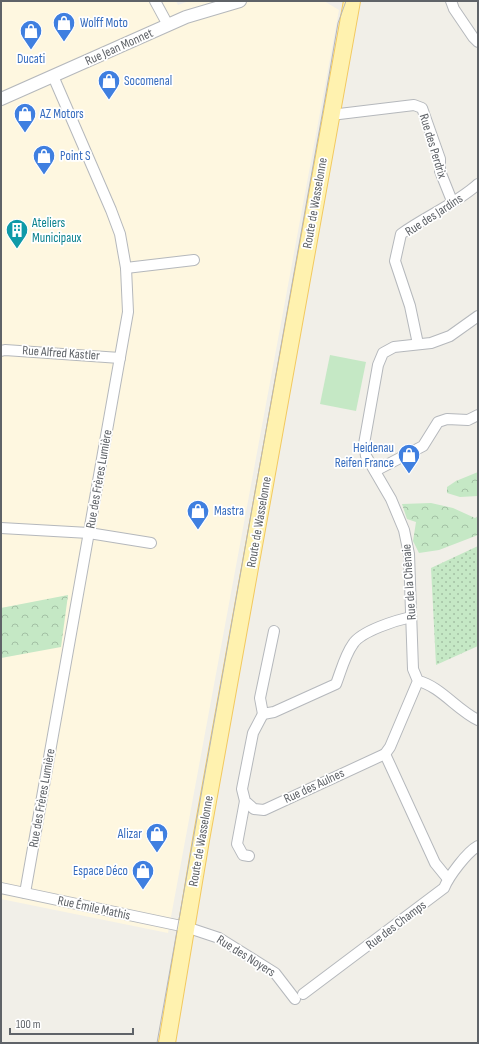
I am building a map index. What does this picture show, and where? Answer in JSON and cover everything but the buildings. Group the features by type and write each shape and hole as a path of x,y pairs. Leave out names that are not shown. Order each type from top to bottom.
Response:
{"main road":[{"name":"Route de Wasselonne","path":"167,1043 186,927 352,1"}],"street":[{"path":"155,1 168,25"},
{"name":"Rue Jean Monnet","path":"1,99 168,25 208,9 240,1"},
{"path":"451,1 458,15 478,42"},
{"name":"Rue des Frères Lumière","path":"26,893 128,312 126,268 120,234 53,76"},
{"name":"Rue des Perdrix","path":"331,115 414,105 422,108 440,158 440,171 452,201"},
{"name":"Rue des Jardins","path":"418,344 410,306 395,261 402,234 452,201 465,195 478,184"},
{"path":"126,268 194,260"},
{"name":"Rue de la Chênaie","path":"418,680 413,669 410,554 404,530 391,498 366,456 364,444 378,365 384,353 394,347 431,343 450,336 478,316"},
{"name":"Rue Alfred Kastler","path":"1,351 5,350 120,358"},
{"path":"375,471 423,446 438,422 447,419 468,420 478,415"},
{"path":"1,528 89,533 151,543"},
{"path":"263,714 274,712 336,684 353,644 360,637 400,619 411,617"},
{"path":"249,856 243,855 237,844 245,801 242,789 252,733 263,714 260,698 274,631"},
{"path":"448,879 435,863 385,754 390,747 418,680 426,683 466,714 478,720"},
{"name":"Rue des Aulnes","path":"245,801 254,809 264,810 385,754"},
{"name":"Rue des Champs","path":"299,997 444,888 448,879 470,852 478,846"},
{"name":"Rue Émile Mathis","path":"1,888 186,927"},
{"name":"Rue des Noyers","path":"186,927 220,938 275,972 299,997"}],"shaded area":[{"path":"1,1 176,1 178,5 189,1 324,1 339,10 168,933 1,899 1,658 60,646 68,596 1,608"}],"green space":[{"path":"330,355 366,362 356,411 320,404"},
{"path":"478,472 478,496 460,497 447,493 447,487 456,481"},
{"path":"431,503 453,508 475,518 478,516 478,535 439,550 419,553 413,541 416,522 407,519 402,504"},
{"path":"478,546 478,646 436,665 431,568"},
{"path":"68,595 61,647 1,658 1,608"}],"tram line":[{"path":"157,1043 338,23 346,1"}],"place":[{"name":"Wolff Moto","path":"64,42"},
{"name":"Ducati","path":"31,50"},
{"name":"Socomenal","path":"109,100"},
{"name":"AZ Motors","path":"25,134"},
{"name":"Point S","path":"44,176"},
{"name":"Ateliers Municipaux","path":"17,250"},
{"name":"Heidenau Reifen France","path":"409,474"},
{"name":"Mastra","path":"198,530"},
{"name":"Alizar","path":"157,854"},
{"name":"Espace Déco","path":"143,890"}]}
